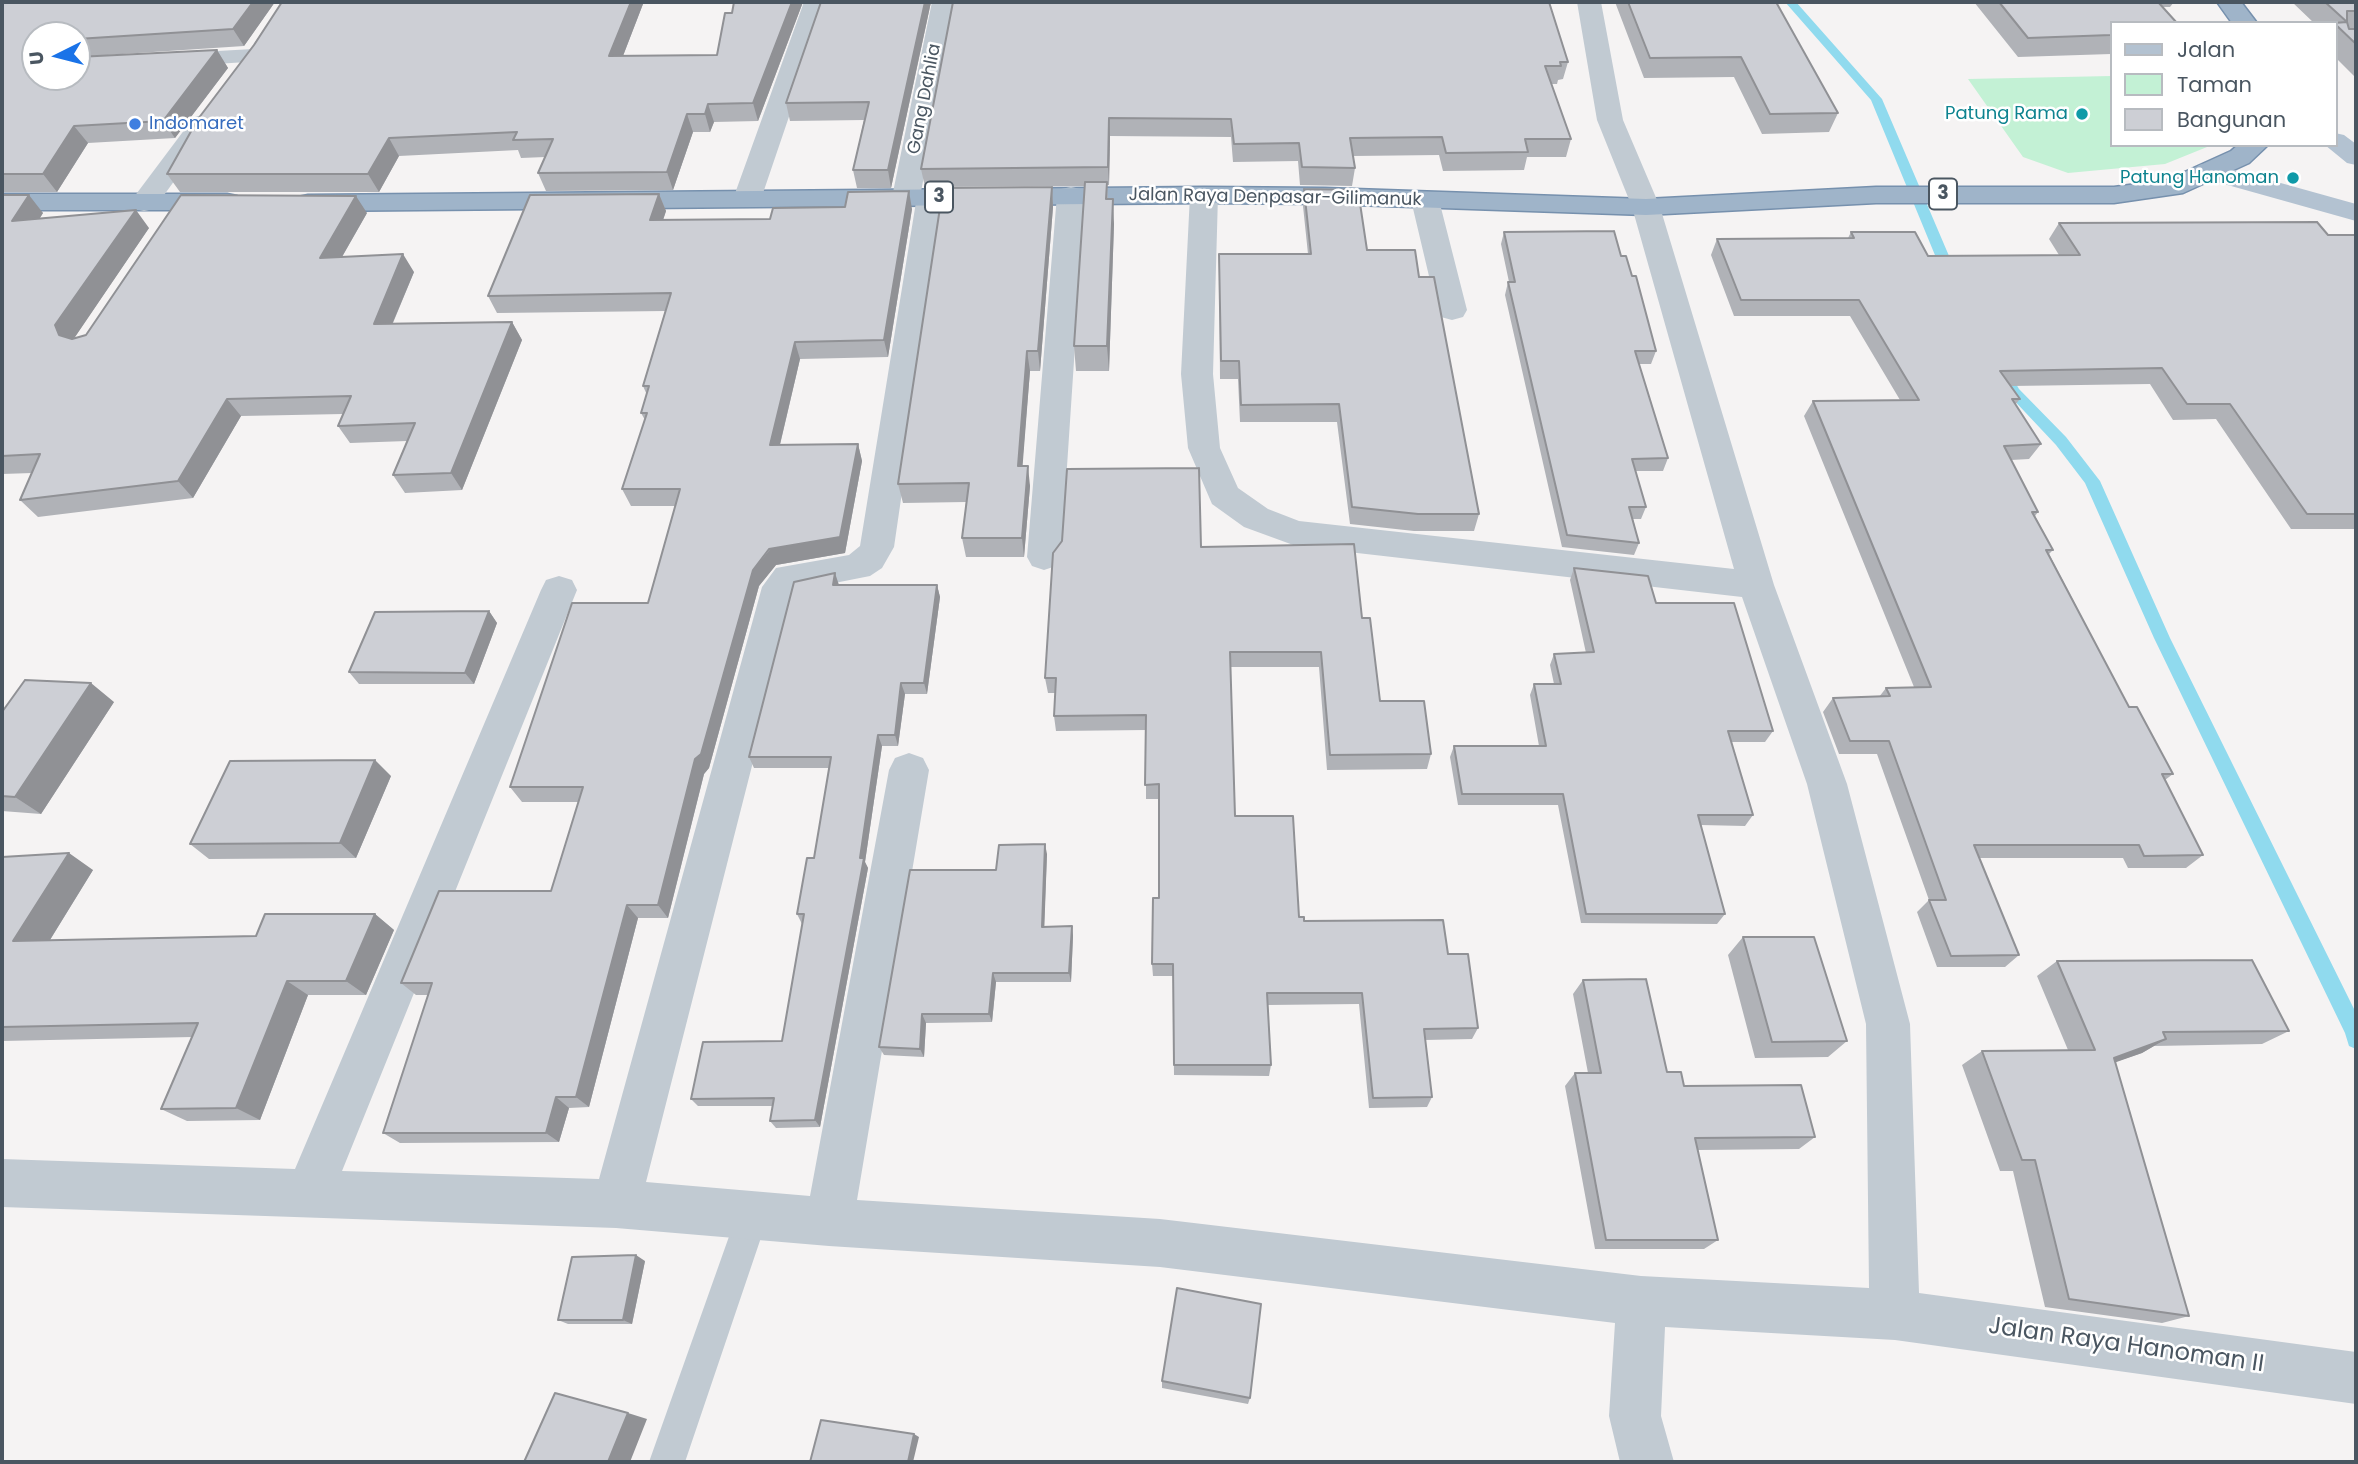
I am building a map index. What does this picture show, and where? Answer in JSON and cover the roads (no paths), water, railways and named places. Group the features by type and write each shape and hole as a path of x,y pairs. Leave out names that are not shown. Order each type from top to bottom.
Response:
{"highway":[{"path":"2229,2 2243,21"},
{"name":"3","path":"2209,171 2240,157 2252,147"},
{"name":"Jalan Raya Denpasar-Gilimanuk","path":"2,202 455,204 1204,195 1646,207 1875,195 2114,195 2173,187 2209,171"}],"main road":[{"path":"2337,143 2356,157"},
{"path":"2209,171 2356,213"}],"street":[{"path":"747,199 816,2"},
{"name":"Gang Dahlia","path":"616,1204 780,587 789,578 858,567 870,559 877,547 944,2"},
{"path":"1589,2 1610,120 1646,207 1756,585 1827,784 1888,1024 1895,1315"},
{"path":"237,77 267,34"},
{"path":"91,65 253,56"},
{"path":"144,202 214,108"},
{"path":"1044,557 1071,195"},
{"path":"1204,195 1198,374 1204,448 1224,495 1256,518 1296,533 1756,585"},
{"path":"1425,200 1452,310"},
{"path":"162,234 184,202"},
{"path":"309,1193 559,590"},
{"path":"829,1222 909,770"},
{"name":"Jalan Raya Hanoman II","path":"2,1182 616,1204 829,1222 1160,1243 1640,1301 1895,1315 2356,1378"},
{"path":"1640,1301 1635,1416 1647,1462"}],"lane":[{"path":"667,1462 753,1214"}],"waterway":[{"path":"1790,2 1876,99 1951,277"},
{"path":"2004,375 2014,392 2061,441 2092,481 2162,638 2355,1032 2356,1039"}],"place":[{"name":"Patung Rama","path":"2082,114"},
{"name":"Indomaret","path":"135,124"},
{"name":"Patung Hanoman","path":"2293,178"}]}
